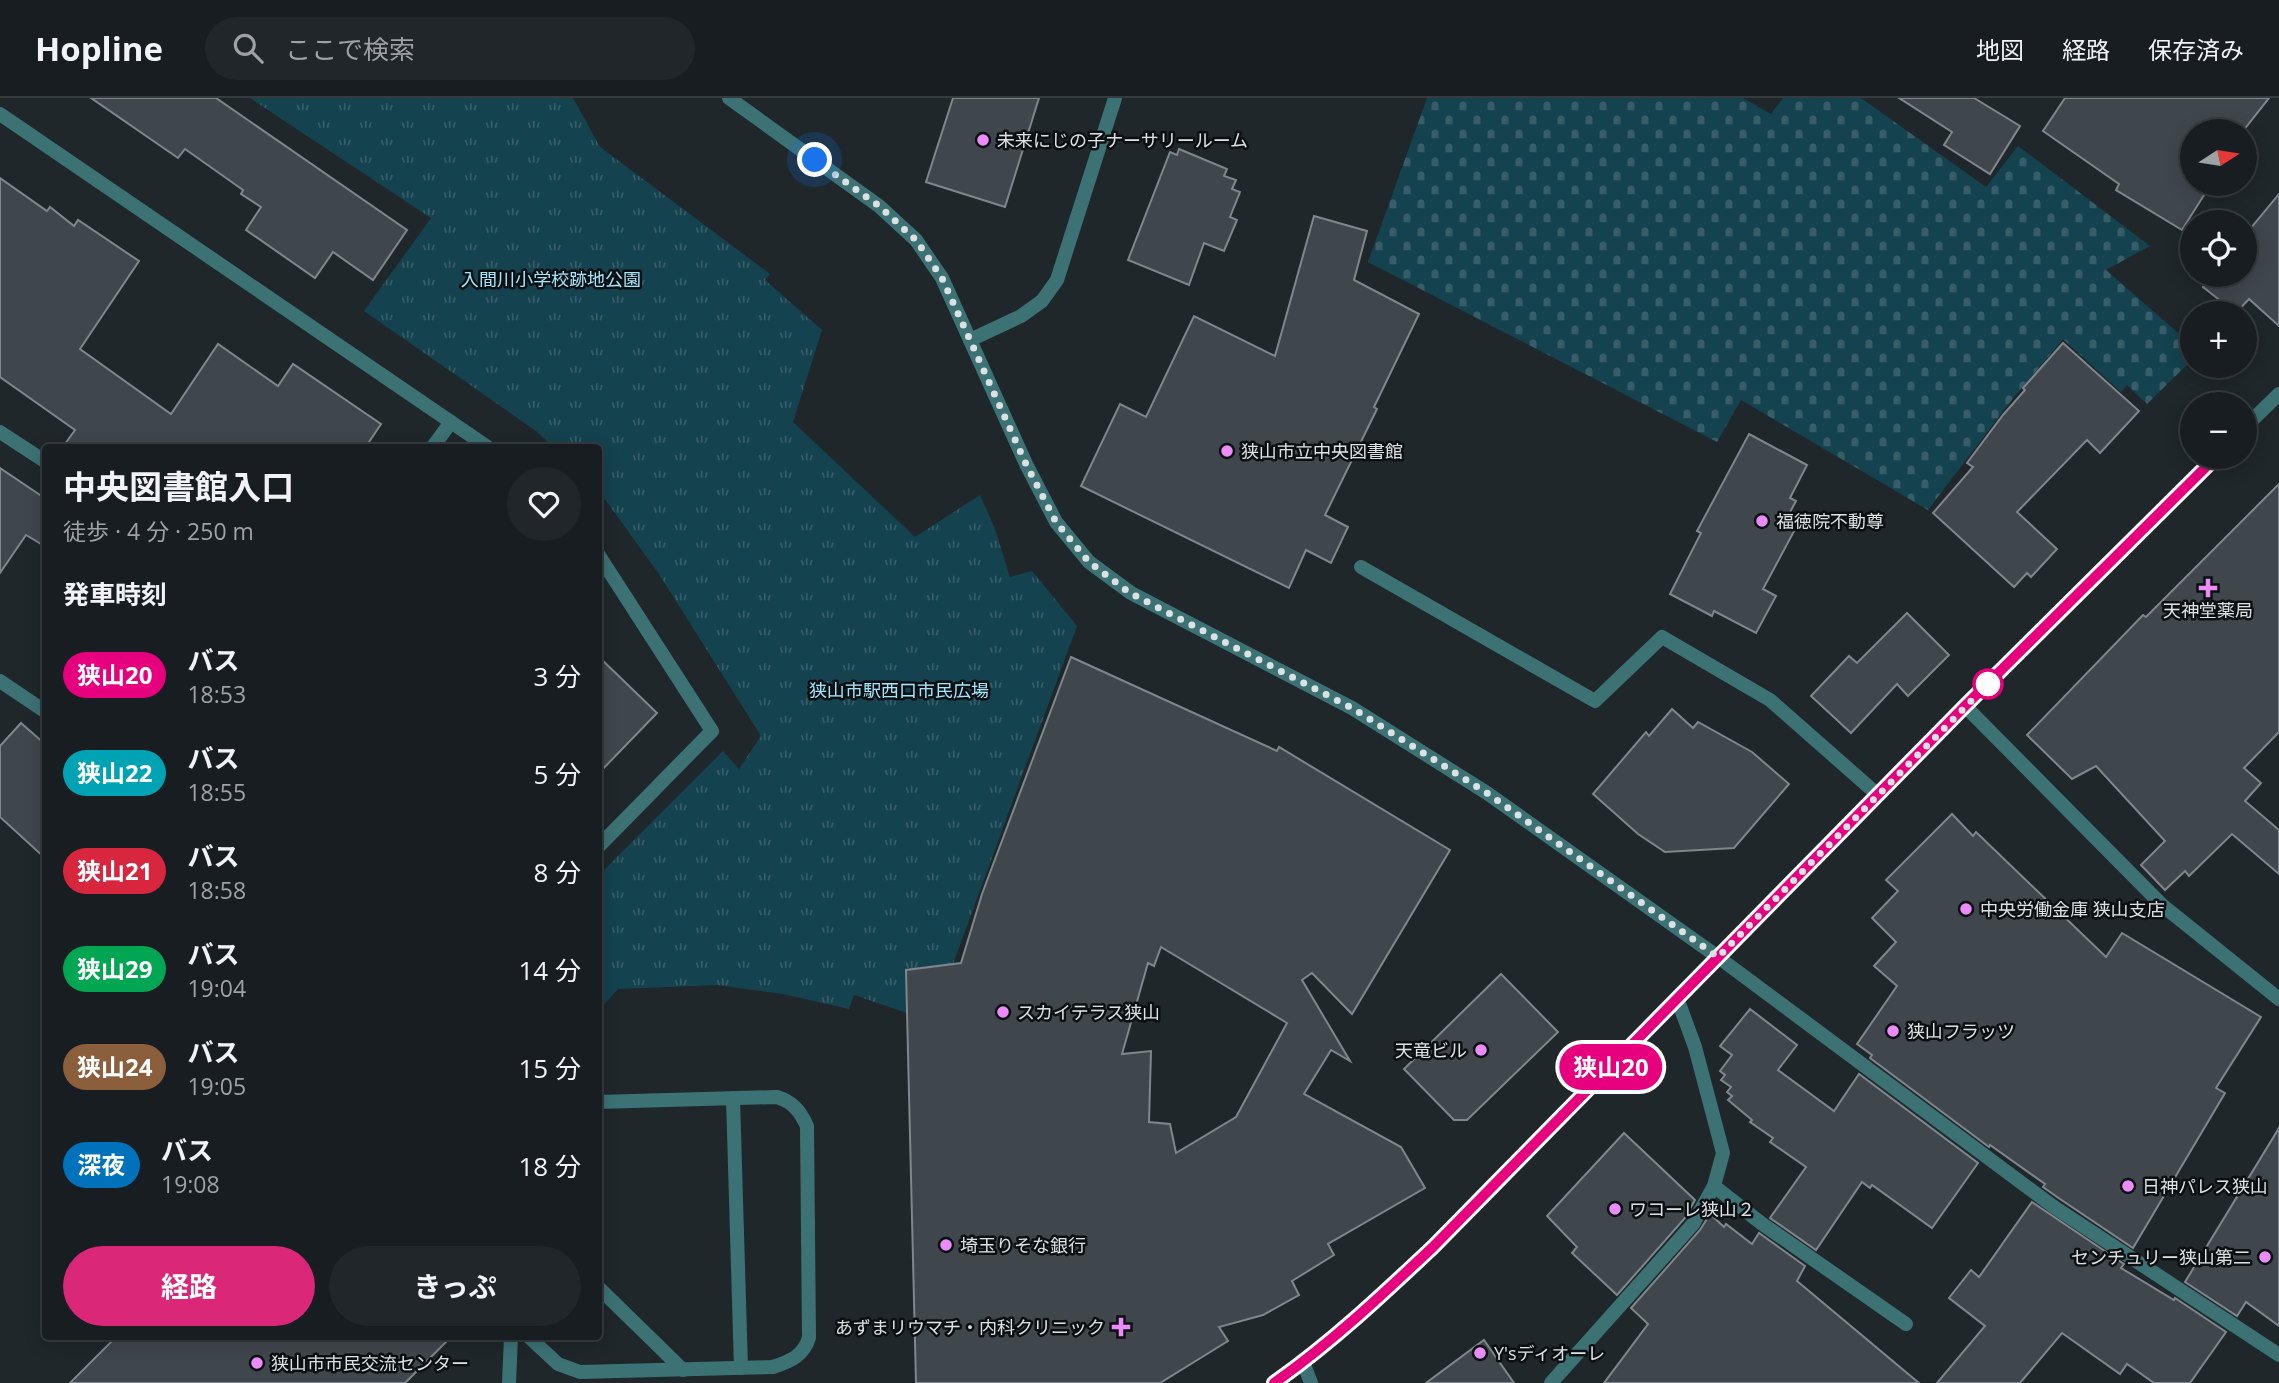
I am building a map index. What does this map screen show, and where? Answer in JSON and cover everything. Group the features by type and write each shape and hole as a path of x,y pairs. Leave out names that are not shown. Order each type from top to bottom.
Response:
{"street":[{"path":"729,98 879,206 916,240 942,278 1026,464 1056,522 1089,562 1130,593 1340,702 1487,793 1718,957 2054,1207 2279,1356"},
{"path":"970,340 1021,316 1042,301 1057,279 1115,98"},
{"path":"0,114 483,444"},
{"path":"2257,415 2279,394"},
{"path":"435,444 451,422"},
{"path":"0,432 42,459"},
{"path":"1274,1383 1362,1313 1433,1247 1965,706 2204,469"},
{"path":"602,560 712,732 602,843"},
{"path":"1361,567 1595,701 1662,637 1770,700 1878,795"},
{"path":"0,681 42,709"},
{"path":"1965,706 2162,905 2279,999"},
{"path":"1551,1383 1693,1224 1714,1186 1723,1153 1695,1047 1677,999"},
{"path":"532,1340 558,1364 580,1378 683,1370 774,1367 792,1361 806,1349 809,1338 807,1126 801,1112 789,1101 777,1097 602,1102"},
{"path":"733,1098 741,1368"},
{"path":"1714,1186 1761,1223 1906,1324"},
{"path":"602,1291 683,1370"},
{"path":"509,1383 511,1340"},
{"path":"1303,1362 1311,1383"}],"green space":[{"path":"250,98 573,98 600,147 770,274 765,280 822,330 793,422 915,537 980,495 995,529 1010,577 1032,571 1077,626 953,964 906,969 907,1013 854,995 849,1009 783,994 717,985 618,989 602,1007 602,872 723,751 739,769 761,736 659,574 602,495 602,444 550,444 536,431 364,311 431,218"},
{"path":"1427,98 1743,98 1771,114 1783,98 1861,98 1986,187 2018,146 2150,246 2106,270 2180,335 2180,372 2147,404 2127,385 2121,392 2063,339 2014,397 1928,510 1741,400 1717,442 1368,262"}],"building":[{"path":"91,98 216,98 407,230 373,280 333,252 315,278 246,230 261,207 241,194 243,190 185,149 178,158"},
{"name":"未来にじの子ナーサリールーム","path":"953,98 1039,98 1005,207 926,182"},
{"path":"1899,98 1974,98 2020,126 1990,174 1944,145 1952,132"},
{"path":"2065,98 2269,98 2252,119 2180,119 2180,196 2203,196 2195,210 2180,210 2180,229 2116,190 2119,184 2043,131"},
{"path":"1179,149 1227,169 1224,176 1236,180 1232,189 1240,192 1230,217 1237,220 1224,251 1204,243 1189,285 1128,260 1170,152 1177,155"},
{"path":"0,178 47,211 50,207 74,226 78,220 139,261 80,349 171,414 218,344 278,386 293,364 381,424 368,444 65,444 75,430 0,377"},
{"path":"2279,194 2279,326 2257,306 2257,301 2221,301 2203,287 2257,287 2257,221"},
{"name":"狭山市立中央図書館","path":"1314,216 1367,231 1354,280 1419,314 1374,407 1377,409 1325,515 1348,527 1331,563 1306,550 1289,588 1081,486 1120,404 1146,417 1194,316 1275,356"},
{"path":"2063,343 2139,411 2100,453 2087,440 2017,512 2057,549 2031,577 2027,573 2014,587 1933,513 1973,467 1967,463 2025,390 2023,388"},
{"path":"1749,434 1807,465 1790,498 1796,501 1789,514 1800,520 1763,589 1776,596 1756,633 1714,611 1712,616 1670,594 1701,533 1697,531"},
{"path":"0,468 42,496 42,545 26,535 0,573"},
{"path":"2279,484 2279,732 2244,768 2261,783 2245,801 2279,830 2279,874 2232,834 2189,876 2185,871 2165,890 2141,865 2165,841 2096,766 2072,779 2027,735 2143,615 2146,617"},
{"path":"1907,613 1949,655 1908,696 1897,684 1851,733 1811,696 1849,656 1857,663"},
{"name":"スカイテラス狭山","path":"1071,657 1277,751 1279,747 1450,850 1352,1014 1312,973 1302,980 1350,1061 1331,1050 1304,1094 1401,1147 1425,1188 1328,1244 1334,1255 1292,1281 1299,1295 1263,1315 1219,1327 1228,1341 1160,1383 916,1383 906,970 961,963 982,894","holes":["1161,947 1287,1023 1236,1117 1176,1153 1170,1124 1149,1122 1151,1051 1122,1054 1148,963 1154,966"]},
{"path":"602,660 657,713 602,770"},
{"path":"1672,709 1693,728 1698,722 1752,752 1789,784 1734,848 1665,852 1638,834 1593,794 1646,732 1649,736"},
{"path":"21,723 42,741 42,855 0,817 0,746"},
{"path":"1952,814 1973,836 1976,832 2106,957 2122,933 2261,1017 2216,1088 2225,1093 2133,1248 2043,1187 2045,1184 1990,1145 1989,1147 1870,1058 1872,1055 1857,1044 1897,986 1874,966 1896,942 1872,918 1898,891 1886,880"},
{"name":"天竜ビル","path":"1501,974 1558,1032 1467,1120 1454,1120 1404,1069"},
{"path":"1750,1009 1797,1045 1778,1070 1834,1111 1859,1074 1978,1163 1932,1228 1872,1185 1870,1188 1862,1182 1816,1250 1770,1218 1806,1167 1770,1142 1773,1138 1750,1122 1752,1120 1728,1100 1732,1096 1727,1092 1731,1087 1721,1080 1725,1075 1720,1071 1732,1055 1720,1046"},
{"path":"2279,1128 2279,1326 2246,1302 2237,1316 2185,1282"},
{"name":"ワコーレ狭山２","path":"1624,1133 1695,1200 1685,1218 1617,1295 1572,1253 1577,1247 1547,1216"},
{"path":"2032,1202 2124,1264 2121,1268 2174,1300 2175,1298 2226,1332 2190,1383 2154,1383 2127,1364 2120,1374 2062,1333 2020,1383 1937,1383 1985,1326 1949,1298 1971,1270 1979,1277"},
{"path":"1710,1214 1724,1227 1726,1224 1752,1244 1759,1233 1805,1266 1797,1281 1919,1383 1604,1383 1648,1324 1631,1308 1700,1230"},
{"name":"狭山市市民交流センター","path":"113,1340 448,1340 405,1383 70,1383"},
{"name":"Y'sディオーレ","path":"1484,1340 1514,1383 1426,1383"}],"bus line":[{"name":"狭山20","path":"1274,1383 1362,1313 1433,1247 1965,706 2204,469"}],"place":[{"name":"未来にじの子ナーサリールーム","path":"983,140"},
{"name":"狭山市立中央図書館","path":"1227,451"},
{"name":"福徳院不動尊","path":"1762,521"},
{"name":"天神堂薬局","path":"2208,588"},
{"name":"中央労働金庫 狭山支店","path":"1966,909"},
{"name":"スカイテラス狭山","path":"1003,1012"},
{"name":"狭山フラッツ","path":"1893,1031"},
{"name":"天竜ビル","path":"1481,1050"},
{"name":"日神パレス狭山","path":"2128,1186"},
{"name":"ワコーレ狭山２","path":"1615,1209"},
{"name":"埼玉りそな銀行","path":"946,1245"},
{"name":"センチュリー狭山第二","path":"2265,1257"},
{"name":"あずまリウマチ・内科クリニック","path":"1121,1327"},
{"name":"Y'sディオーレ","path":"1480,1353"},
{"name":"狭山市市民交流センター","path":"257,1363"}],"route":[{"path":"815,160 879,206 916,240 942,278 1026,464 1056,522 1089,562 1130,593 1375,722 1487,793 1718,957 1988,684"}],"park label":[{"name":"入間川小学校跡地公園","path":"551,279"},
{"name":"狭山市駅西口市民広場","path":"899,690"}]}
